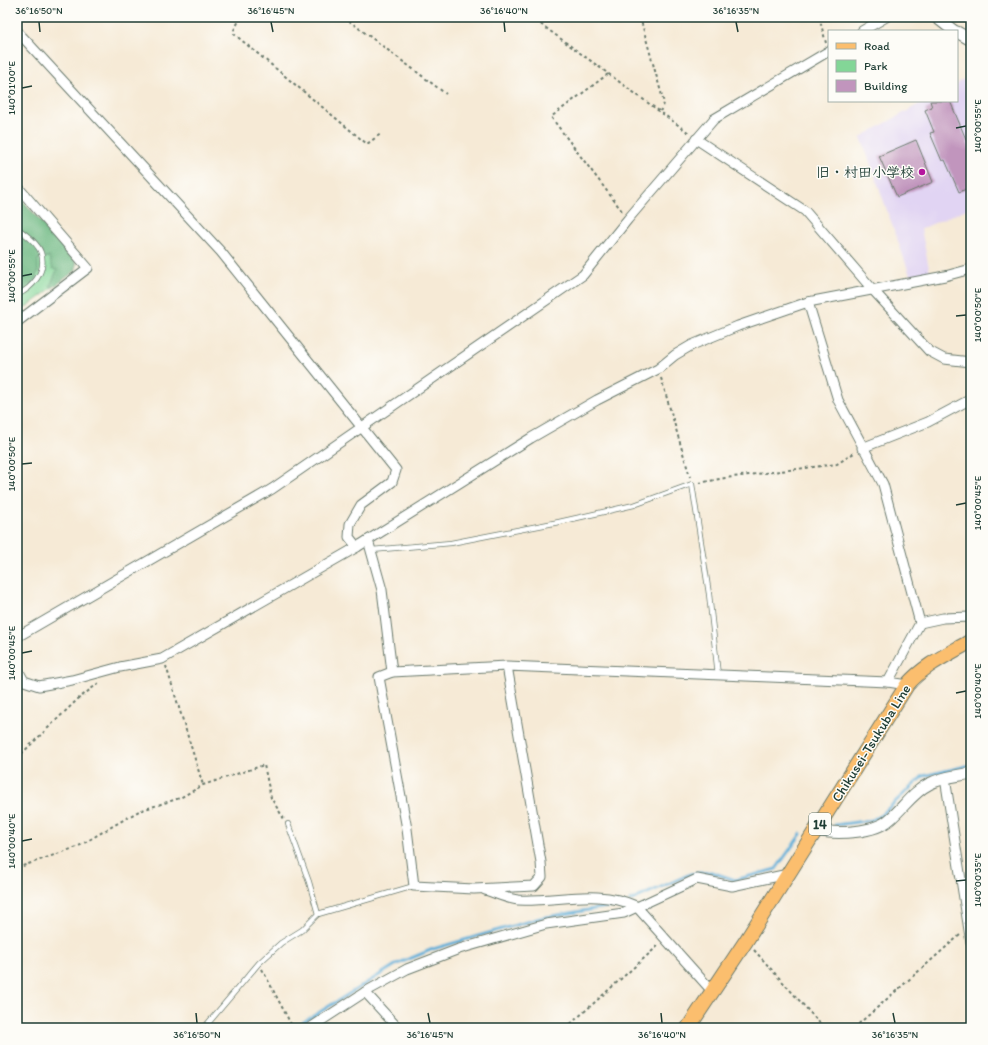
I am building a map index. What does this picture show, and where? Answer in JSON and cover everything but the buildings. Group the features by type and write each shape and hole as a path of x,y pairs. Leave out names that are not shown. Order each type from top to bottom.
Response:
{"main road":[{"name":"Chikusei-Tsukuba Line","path":"688,1028 746,941 907,685 916,675 929,665 971,641"}],"street":[{"path":"864,30 886,17"},
{"path":"936,17 953,30"},
{"path":"17,31 221,252 396,470 392,482 361,505 350,524 350,537 357,547"},
{"path":"958,33 971,40"},
{"path":"17,637 272,489 583,275 696,138 714,119 828,52"},
{"path":"696,138 806,212 872,290 929,352 944,359 971,362"},
{"path":"17,186 88,268 17,322"},
{"path":"17,668 24,680 39,686 72,680 120,667 162,659 357,547 531,438 597,400 658,369 692,345 764,317 808,302 945,276 971,269"},
{"path":"808,302 838,400 862,448 883,484 920,623 888,682"},
{"path":"862,448 928,422 971,399"},
{"path":"368,540 382,590 392,672"},
{"path":"920,623 943,618 971,617"},
{"path":"507,666 541,862 542,877 534,886 479,888 414,886 407,830 379,677 392,672 507,666 888,682 907,685"},
{"path":"816,830 830,833 874,828 889,820 916,794 929,784 945,778 971,773"},
{"path":"945,778 970,943"},
{"path":"310,1028 365,992 407,969 459,949 546,924 624,913 636,906 698,879 732,886 788,874"},
{"path":"479,888 516,900 609,897 621,899 636,906 712,992"},
{"path":"365,992 398,1028"}],"lane":[{"path":"17,228 38,248 41,253 42,261 40,274 34,284 17,295"},
{"path":"372,550 451,543 559,522 634,505 692,484 709,594 718,675"},
{"path":"288,824 309,882 318,914"},
{"path":"204,1028 259,963 281,943 302,930 318,914 414,886"}],"path":[{"path":"241,17 234,30 234,34 367,144 382,133"},
{"path":"344,17 446,94"},
{"path":"531,17 696,138"},
{"path":"640,17 664,103 660,112"},
{"path":"819,17 828,48"},
{"path":"608,74 551,117 628,219"},
{"path":"658,369 692,484 724,478 837,464 862,448"},
{"path":"162,659 168,668 203,785"},
{"path":"17,758 78,699 102,681"},
{"path":"17,868 77,847 139,811 180,798 203,785 264,765 271,798 288,824"},
{"path":"854,1028 968,928"},
{"path":"566,1028 666,939"},
{"path":"746,941 824,1028"},
{"path":"259,963 293,1028"}],"shaded area":[{"name":"旧・村田小学校","path":"971,75 971,207 921,229 930,273 911,278 861,137 923,102 958,102 958,82"}],"green space":[{"path":"17,194 76,262 76,270 17,314"},
{"path":"17,194 76,262 76,270 54,287 50,286 57,270 53,269 49,257 38,259 38,272 33,283 28,284 22,295 17,297 17,268 23,249 19,235 17,234"}],"waterway":[{"path":"835,825 872,820 881,815 923,776 971,765"},
{"path":"630,901 690,874 711,872 735,880 776,869 801,834"},
{"path":"294,1028 397,964 433,949 540,918 625,904"}],"place":[{"name":"旧・村田小学校","path":"922,172"}]}
